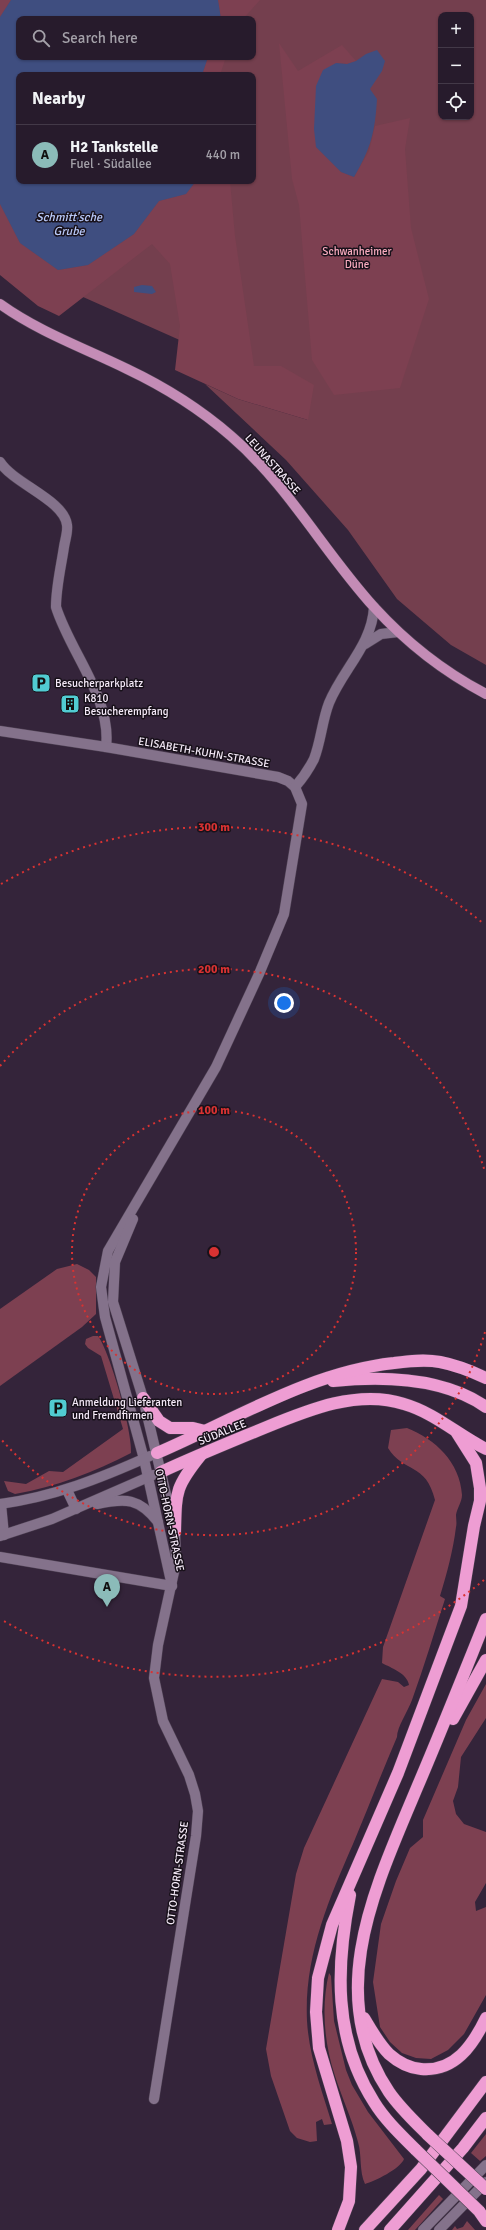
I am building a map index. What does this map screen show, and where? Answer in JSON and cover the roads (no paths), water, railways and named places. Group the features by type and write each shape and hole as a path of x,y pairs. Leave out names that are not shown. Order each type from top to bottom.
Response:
{"highway":[{"path":"308,1386 327,1378 371,1366 412,1361 439,1362 486,1378"},
{"path":"308,1386 356,1379 409,1380 452,1391 486,1407"},
{"name":"SÜDALLEE","path":"157,1453 308,1386"},
{"path":"143,1398 159,1421 170,1428 193,1428 205,1431"},
{"name":"SÜDALLEE","path":"161,1472 304,1413 354,1400 387,1400 402,1403 433,1416 457,1433 486,1449"},
{"path":"338,2230 349,2201 351,2167 347,2142 320,2048 317,1998 318,1978 326,1942 340,1905 353,1880 398,1773 461,1606 474,1526 480,1501 480,1488 476,1463 457,1433"},
{"path":"175,1532 175,1506 180,1483 203,1454"},
{"path":"486,1619 370,1906 358,1958 357,1989 368,2050 378,2073 401,2108 486,2189"},
{"path":"427,1765 486,1660"},
{"path":"353,1880 344,1925 339,1992 344,2022 356,2067 374,2102 400,2134 479,2211 486,2221"},
{"path":"360,2010 388,2054 406,2066 426,2069 446,2065 462,2055 477,2036 486,2018"},
{"path":"365,2230 421,2169 486,2082"},
{"path":"390,2230 458,2154 486,2118"}],"main road":[{"name":"LEUNASTRASSE","path":"0,304 44,331 145,377 188,404 216,424 247,451 276,482 374,607 398,632 433,660 469,685 486,694"}],"street":[{"path":"0,462 10,473 58,508 66,519 67,530 56,596 56,607 104,713 108,736 106,747"},
{"path":"144,1459 105,1317 101,1287 105,1260 110,1247 147,1188 216,1067 280,925 286,903 301,814 300,797 295,787 314,760 334,691 365,644 372,625 374,607"},
{"path":"365,644 381,634 398,632"},
{"name":"ELISABETH-KUHN-STRASSE","path":"0,731 106,747 278,777 288,780 295,787"},
{"path":"147,1188 125,1235 115,1262 112,1290 113,1302 120,1332 143,1398 161,1472"},
{"name":"SÜDALLEE","path":"0,1504 36,1499 67,1490 157,1453"},
{"name":"OTTO-HORN-STRASSE","path":"144,1459 160,1524 172,1586"},
{"name":"SÜDALLEE","path":"2,1536 76,1509 161,1472"},
{"name":"OTTO-HORN-STRASSE","path":"154,2099 196,1836 198,1811 189,1775 163,1721 154,1678 158,1645 176,1564 175,1532 161,1472"},
{"path":"67,1490 76,1509 117,1500 130,1500 145,1508 160,1524"},
{"path":"0,1504 2,1536"},
{"path":"0,1558 172,1586"},
{"path":"423,2230 486,2166"},
{"path":"439,2230 486,2182"}],"water":[{"name":"Schmitt'sche Grube","path":"11,0 218,0 221,16 16,16 16,60 207,60 203,72 16,72 16,184 194,184 186,194 159,201 134,234 88,265 58,270 20,243 0,204 0,17"},
{"path":"377,50 385,61 382,71 370,89 377,99 375,121 368,148 354,177 341,172 316,147 314,129 316,86 323,70 336,63 347,64 356,61 366,54"},
{"path":"142,285 152,286 156,292 152,294 134,292 134,287"}],"place":[{"name":"Besucherparkplatz","path":"41,683"},
{"name":"K810 Besucherempfang","path":"70,704"},
{"name":"Anmeldung Lieferanten und Fremdfirmen","path":"58,1408"},
{"name":"H2 Tankstelle","path":"107,1607"}],"park label":[{"name":"Schwanheimer Düne","path":"357,257"}]}
